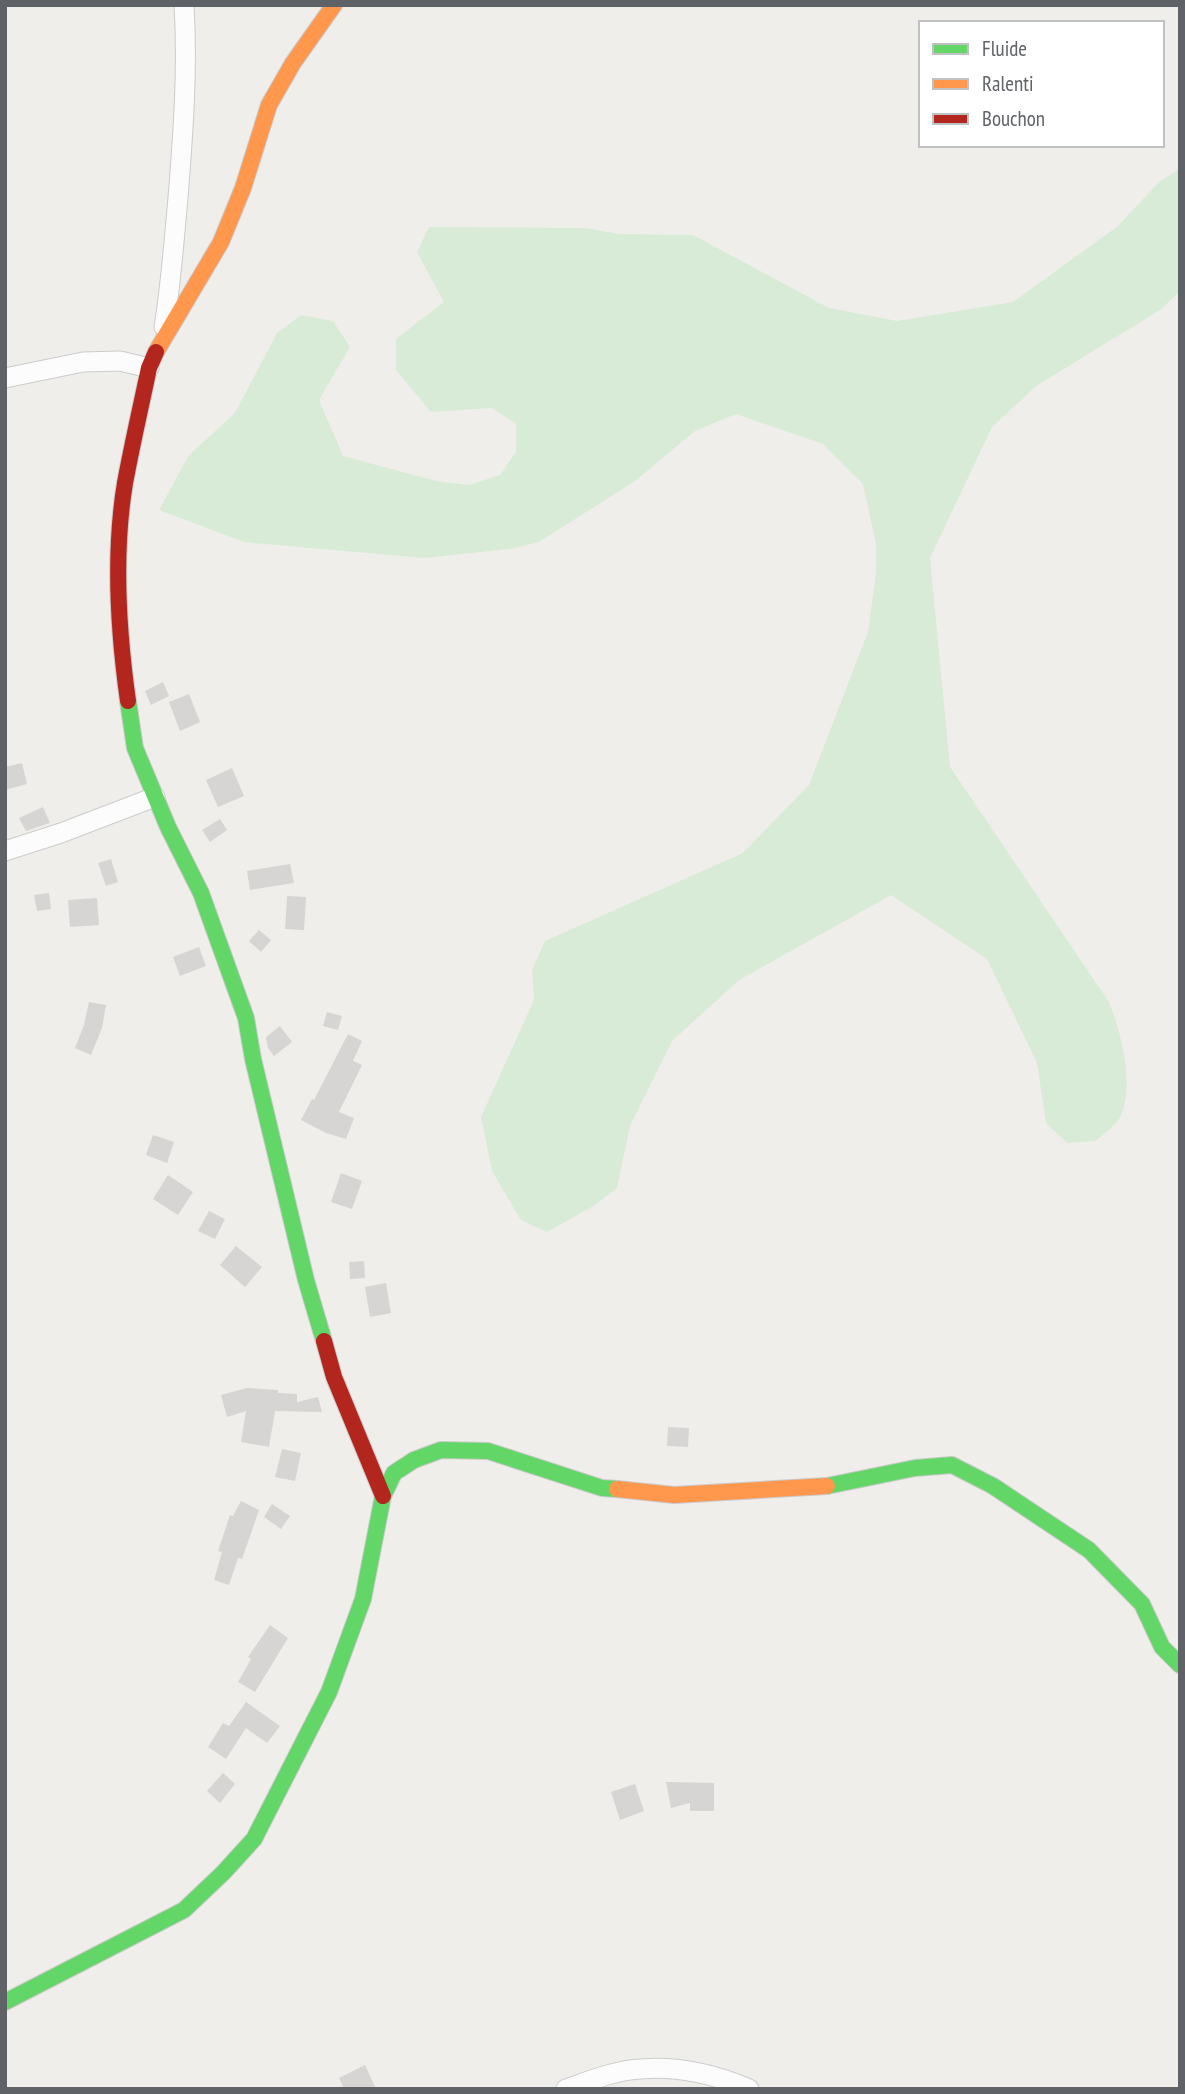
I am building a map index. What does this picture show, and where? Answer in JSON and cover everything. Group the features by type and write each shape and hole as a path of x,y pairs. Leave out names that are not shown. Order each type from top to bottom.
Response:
{"street":[{"path":"161,342 169,299 181,164 187,46 184,5"},
{"path":"334,5 293,63 270,104 243,188 221,242 161,342 149,368 125,485 120,537 119,634 135,748 201,893 246,1018 253,1059 306,1280 334,1377 383,1496"},
{"path":"5,378 83,362 120,362 149,368"},
{"path":"5,851 155,797"},
{"path":"5,2002 184,1910 223,1874 254,1839 328,1692 363,1599 383,1496 394,1473 414,1460 441,1450 488,1451 602,1488 674,1495 831,1486 915,1468 952,1465 993,1486 1089,1550 1142,1604 1162,1647 1180,1665"},
{"path":"566,2089 640,2068 689,2071 729,2080 749,2089"}],"green space":[{"path":"1180,169 1180,291 1160,310 1036,386 992,427 930,558 950,767 1109,1002 1125,1060 1126,1092 1119,1119 1095,1141 1067,1143 1046,1123 1037,1063 987,959 891,895 739,980 672,1041 630,1126 617,1188 595,1205 547,1232 521,1220 492,1171 481,1117 534,1000 532,970 545,941 743,853 809,785 868,632 876,573 876,544 863,484 823,444 736,414 695,431 635,481 539,542 510,549 424,558 244,542 159,510 189,455 235,413 277,333 301,315 333,321 350,347 319,400 343,456 436,481 469,485 500,475 516,452 516,423 491,408 431,412 396,370 396,339 444,302 417,252 429,227 586,228 619,234 693,235 829,308 897,321 1013,302 1118,226 1160,181"}],"building":[{"path":"163,682 169,696 151,705 145,691"},
{"path":"189,694 200,722 180,731 169,702"},
{"path":"22,763 27,784 5,790 5,767"},
{"path":"232,768 244,796 218,807 206,780"},
{"path":"43,807 50,823 26,831 19,818"},
{"path":"220,819 227,830 210,842 202,830"},
{"path":"111,859 118,882 106,886 98,863"},
{"path":"290,864 294,883 250,890 247,871"},
{"path":"49,893 51,909 37,911 34,895"},
{"path":"287,896 306,897 304,930 285,929"},
{"path":"97,898 99,925 70,927 68,900"},
{"path":"259,930 271,940 261,952 249,941"},
{"path":"199,947 206,966 180,976 173,957"},
{"path":"89,1002 106,1005 102,1028 91,1055 75,1048"},
{"path":"327,1012 342,1016 338,1030 323,1026"},
{"path":"280,1026 292,1042 274,1056 268,1048 266,1037"},
{"path":"348,1034 362,1041 353,1061 362,1065 339,1112 354,1118 346,1139 326,1133 301,1120"},
{"path":"153,1135 174,1142 167,1163 146,1155"},
{"path":"341,1173 362,1181 352,1209 331,1202"},
{"path":"168,1175 193,1192 178,1215 153,1199"},
{"path":"209,1211 225,1219 215,1239 198,1231"},
{"path":"236,1246 262,1267 245,1287 220,1265"},
{"path":"364,1261 365,1278 350,1279 349,1262"},
{"path":"386,1283 391,1313 370,1317 365,1287"},
{"path":"247,1388 297,1394 297,1402 318,1397 322,1412 275,1411 269,1447 241,1442 246,1411 227,1417 221,1395"},
{"path":"668,1427 689,1428 688,1447 667,1446"},
{"path":"282,1449 301,1453 295,1481 275,1477"},
{"path":"241,1501 259,1510 242,1559 238,1558 229,1585 214,1580 222,1552 218,1551 230,1515 233,1516"},
{"path":"272,1504 290,1516 281,1529 264,1517"},
{"path":"270,1625 288,1638 255,1692 238,1682 251,1659 248,1657"},
{"path":"246,1702 280,1726 267,1743 246,1728 226,1759 208,1747 223,1723 229,1726"},
{"path":"223,1773 235,1784 220,1803 207,1791"},
{"path":"666,1782 714,1783 714,1811 690,1811 690,1803 671,1808"},
{"path":"635,1784 644,1811 620,1820 611,1792"},
{"path":"365,2065 376,2089 344,2089 339,2078"}],"traffic: fast":[{"path":"128,701 135,748 168,827 201,893 246,1018 253,1059 306,1280 324,1341"},
{"path":"5,2002 184,1910 254,1839 329,1692 363,1599 383,1496 394,1473 414,1460 441,1450 488,1451 602,1488 617,1489"},
{"path":"827,1486 915,1468 952,1465 993,1486 1089,1550 1142,1604 1162,1647 1180,1665"}],"traffic: slow":[{"path":"156,352 221,242 243,188 269,105 293,63 334,5"},
{"path":"617,1489 674,1495 827,1486"}],"traffic: jam":[{"path":"128,701 119,620 121,510 149,368 156,352"},
{"path":"324,1341 334,1377 383,1496"}]}
